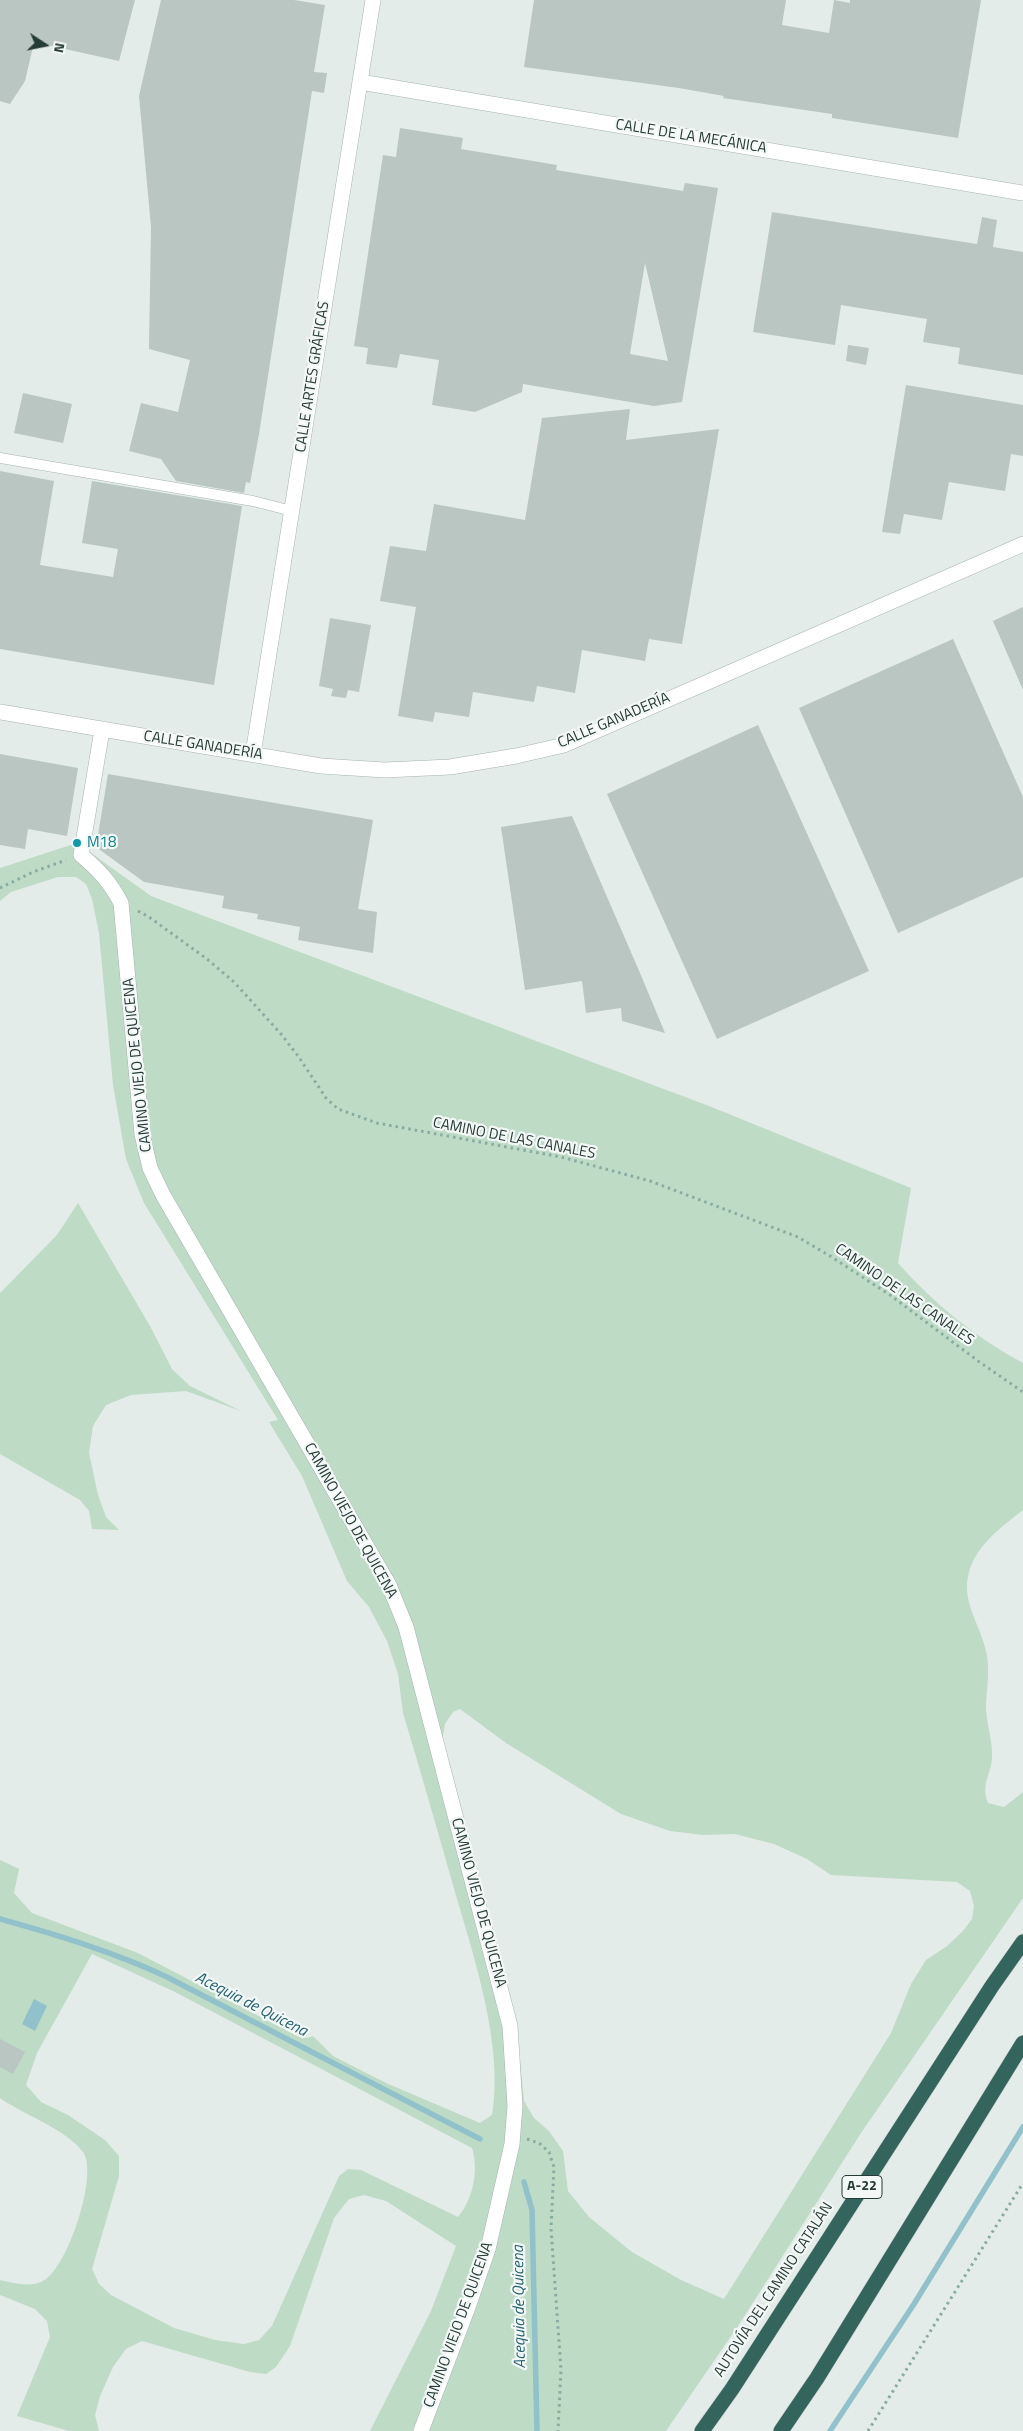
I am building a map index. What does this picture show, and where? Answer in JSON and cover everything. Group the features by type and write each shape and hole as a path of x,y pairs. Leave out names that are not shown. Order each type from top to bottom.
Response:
{"highway":[{"name":"AUTOVÍA DEL CAMINO CATALÁN","path":"702,2431 992,1986 1023,1942"},
{"path":"780,2431 817,2378 1023,2043"}],"street":[{"name":"CALLE ARTES GRÁFICAS","path":"253,754 373,0"},
{"name":"CALLE DE LA MECÁNICA","path":"360,82 1023,193"},
{"name":"CALLE GANADERÍA","path":"0,712 321,766 385,770 450,767 516,756 564,744 1023,544"},
{"path":"80,855 102,730"},
{"name":"CAMINO VIEJO DE QUICENA","path":"80,855 100,871 121,903 142,1134 150,1168 163,1195 389,1585 406,1627 510,2026 515,2106 512,2144 488,2249 421,2431"}],"lane":[{"path":"0,458 226,496 292,511"}],"path":[{"path":"0,888 33,872 80,855"},
{"name":"CAMINO DE LAS CANALES","path":"121,903 149,916 207,959 234,982 281,1034 326,1098 338,1109 377,1123 561,1157 650,1181 798,1237 890,1295 978,1362 1023,1392"},
{"path":"512,2144 527,2139 539,2143 549,2152 554,2167 551,2228 561,2370 558,2431"},
{"path":"868,2431 1023,2183"}],"green space":[{"path":"77,843 151,896 709,1106 911,1188 898,1263 956,1319 988,1342 1023,1363 1023,1510 989,1538 982,1547 971,1566 967,1587 970,1607 985,1646 988,1663 986,1709 992,1746 992,1759 985,1791 986,1796 988,1803 1004,1807 1023,1792 1023,1898 861,2133 740,2323 666,2431 370,2431 431,2311 456,2246 386,2201 364,2195 349,2199 334,2218 290,2346 276,2367 266,2374 250,2372 142,2341 126,2349 113,2367 100,2396 95,2415 99,2431 69,2431 17,2416 50,2337 47,2321 35,2309 0,2295 0,2280 26,2284 41,2282 51,2274 61,2261 78,2222 84,2200 87,2163 83,2152 66,2136 0,2098 0,1860 19,1869 14,1893 32,1913 138,1953 299,2037 307,2038 313,2036 333,2056 386,2083 480,2123 492,2115 495,2089 491,2032 485,2002 403,1713 398,1674 387,1641 369,1607 347,1581 302,1476 269,1422 278,1420 144,1203 126,1159 113,1085 99,933 92,899 86,884 76,877 58,877 11,892 0,901 0,868","holes":["460,1709 506,1743 621,1814 670,1831 703,1835 735,1834 774,1844 807,1859 831,1875 957,1882 970,1891 974,1906 972,1919 947,1946 926,1960 911,1984 891,2033 724,2299 681,2280 632,2252 589,2217 568,2191 563,2151 549,2131 534,2118 524,2101 519,2051 511,2006 442,1741 445,1724 453,1712","92,1954 175,1992 472,2148 475,2175 468,2202 463,2210 458,2217 361,2170 348,2169 339,2176 272,2326 259,2340 244,2344 215,2340 174,2328 111,2295 99,2284 92,2269 119,2176 119,2156 105,2140 68,2115 41,2102 26,2085 37,2053"]},
{"path":"78,1203 150,1326 172,1369 190,1386 241,1411 186,1391 131,1395 106,1405 93,1426 89,1453 98,1495 106,1517 119,1530 92,1529 89,1511 80,1500 0,1454 0,1293 57,1235"}],"water":[{"path":"34,1999 47,2006 35,2031 22,2024"}],"building":[{"path":"0,0 135,0 119,61 34,42 25,81 10,104 0,101"},
{"path":"161,0 294,0 325,5 314,72 327,73 324,93 312,91 259,434 250,483 246,482 244,493 176,481 161,459 129,451 141,403 178,412 190,360 149,349 151,227 139,96"},
{"path":"534,0 786,0 782,25 829,33 834,0 850,3 850,0 981,0 958,138 832,118 832,114 723,98 724,96 679,88 524,67"},
{"path":"400,128 463,138 461,149 557,165 556,170 683,191 685,183 718,188 682,402 654,406 523,384 522,392 475,412 432,405 439,360 400,354 397,368 366,364 368,348 354,346 383,155 396,157","holes":["645,263 668,361 630,354"]},
{"path":"772,212 977,244 982,217 997,220 993,247 1023,252 1023,375 958,364 960,348 923,342 927,319 841,305 835,345 753,332"},
{"path":"848,345 869,348 866,365 846,361"},
{"path":"906,385 1023,405 1023,456 1011,454 1005,491 949,482 942,520 904,514 900,534 882,532"},
{"path":"23,393 72,404 63,443 14,433"},
{"path":"630,409 626,440 719,429 682,644 649,639 645,661 582,650 575,693 537,686 534,702 473,692 469,717 435,712 433,722 398,716 416,607 380,601 390,546 426,551 434,504 525,520 542,418"},
{"path":"0,471 54,481 40,565 113,577 118,549 82,543 92,481 242,506 214,685 0,649"},
{"path":"1023,607 1023,690 993,621"},
{"path":"330,618 371,625 359,692 348,690 346,698 331,696 333,689 319,686"},
{"path":"953,639 1023,797 1023,877 898,933 799,708"},
{"path":"758,725 869,971 717,1039 607,794"},
{"path":"0,754 78,768 67,836 28,829 25,849 0,845"},
{"path":"108,774 373,820 358,909 377,912 373,953 298,940 300,927 257,919 258,914 222,908 224,896 144,882 96,847"},
{"path":"572,816 665,1033 622,1021 621,1008 586,1013 582,981 525,990 501,827"},
{"path":"0,2039 25,2052 13,2074 0,2067"}],"waterway":[{"name":"Acequia de Quicena","path":"0,1919 106,1952 167,1977 480,2139"},
{"path":"830,2431 914,2304 1023,2127"},
{"name":"Acequia de Quicena","path":"524,2182 532,2210 537,2431"}],"place":[{"name":"M18","path":"77,843"}]}
